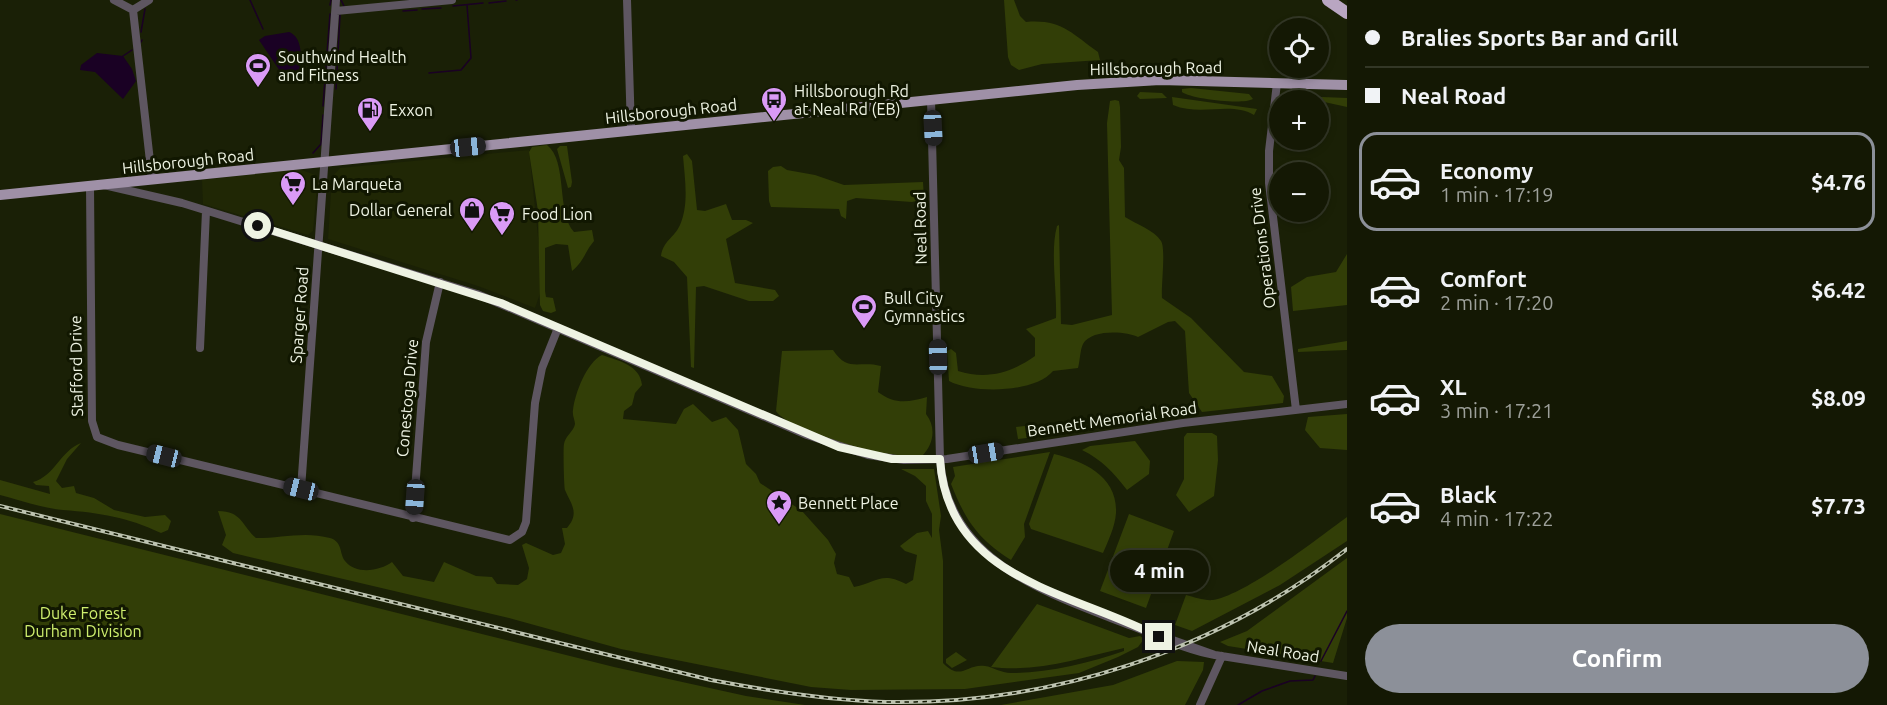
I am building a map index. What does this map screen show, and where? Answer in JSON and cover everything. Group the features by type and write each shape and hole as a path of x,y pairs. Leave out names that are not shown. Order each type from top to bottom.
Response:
{"highway":[{"path":"1328,0 1347,13"}],"main road":[{"name":"Hillsborough Road","path":"0,195 931,99 1138,81 1347,85"}],"street":[{"path":"114,0 133,10"},
{"path":"133,10 149,0"},
{"name":"Sparger Road","path":"301,489 336,0"},
{"path":"336,11 452,0"},
{"path":"627,0 631,130"},
{"path":"133,10 153,179"},
{"name":"Operations Drive","path":"1277,83 1269,151 1269,183 1296,410"},
{"name":"Neal Road","path":"931,99 940,459 942,479 952,512 966,534 983,552 1048,591 1153,633 1218,655 1347,676"},
{"name":"Bennett Memorial Road","path":"102,185 206,211 440,282 501,303 839,447 892,459 940,459 1347,404"},
{"name":"Stafford Drive","path":"90,186 91,409 94,433 103,440 118,445 500,539 515,538 522,532 527,514 533,413 538,385 558,328"},
{"path":"200,348 206,211"},
{"name":"Conestoga Drive","path":"413,518 426,342 440,282"},
{"path":"1200,705 1218,655"}],"shaded area":[{"path":"289,32 297,38 300,48 301,71 295,79 284,77 259,40 265,36"},
{"path":"97,53 123,56 132,69 136,81 123,99 95,72 80,70 81,65"},
{"path":"529,150 543,285 535,308 478,286 328,239 332,177 340,168"},
{"path":"299,169 318,176 313,231 308,235 203,204 202,180"}],"green space":[{"path":"1004,0 1014,0 1020,16 1026,22 1057,25 1073,33 1098,52 1100,60 1042,64 1019,70 1011,65 1008,57"},
{"path":"1182,89 1249,94 1253,99 1247,101 1217,100 1195,97 1182,92"},
{"path":"1140,92 1162,93 1167,98 1140,99 1137,96"},
{"path":"1172,97 1257,109 1254,115 1235,109 1195,110 1173,105"},
{"path":"1329,97 1347,98 1347,107 1329,103"},
{"path":"1110,101 1119,101 1120,107 1119,160 1124,168 1125,217 1149,230 1161,241 1163,251 1162,298 1191,318 1244,372 1272,376 1284,396 1283,403 1202,412 1189,393 1185,331 1175,321 1168,322 1138,337 1125,333 1093,336 1083,344 1078,368 1053,371 1033,384 988,389 973,388 949,381 947,351 951,349 956,353 958,371 979,375 1008,371 1035,356 1035,338 1026,329 1056,318 1054,247 1059,225 1061,324 1072,325 1112,315 1107,123"},
{"path":"547,145 558,163 565,212 569,223 574,232 592,230 594,241 572,271 568,245 556,244 545,248 546,297 553,298 556,311 551,313 543,311 540,305 538,211 529,152 532,147"},
{"path":"560,146 567,146 572,182 571,187 568,188 557,149"},
{"path":"687,154 692,161 697,210 705,211 726,204 732,220 746,220 753,223 726,239 735,283 775,290 779,296 773,301 749,301 704,286 696,287 694,368 691,367 687,277 674,262 661,256 664,247 678,229 683,217 686,192 683,156"},
{"path":"781,166 787,170 815,175 844,185 923,182 924,199 912,202 856,198 847,201 846,219 841,216 839,209 771,207 768,171 773,167"},
{"path":"1347,254 1347,305 1293,311 1291,287 1307,277 1336,272"},
{"path":"1347,341 1347,350 1298,352 1298,349"},
{"path":"833,350 838,357 849,364 881,366 878,392 890,399 902,401 927,397 926,414 932,425 932,436 929,447 922,456 885,457 857,450 807,431 776,411 782,351"},
{"path":"602,355 633,368 640,378 642,385 635,393 632,405 624,411 623,419 676,424 684,409 693,404 712,422 726,417 738,430 746,464 756,474 760,483 802,511 828,540 836,554 834,563 837,574 849,577 854,587 885,578 906,584 913,580 917,555 905,551 900,546 917,533 928,531 932,538 932,514 926,501 926,486 915,476 901,469 934,469 941,516 939,530 943,561 943,663 949,668 959,672 979,666 1007,673 1025,673 1083,663 1124,651 1124,648 1042,666 991,667 1037,604 1129,638 1140,636 1144,639 1138,647 1079,673 965,689 851,690 811,687 621,649 509,618 233,553 222,545 226,535 218,511 237,516 256,538 302,535 330,538 339,545 345,561 362,570 381,568 392,562 403,576 434,582 444,562 476,576 492,577 497,584 518,585 527,579 529,568 522,545 526,543 553,555 561,553 565,544 562,528 567,528 571,523 574,513 565,490 564,444 575,424 573,410 579,387 591,364"},
{"path":"1347,414 1347,450 1320,448 1305,430 1308,417"},
{"path":"1033,425 1035,437 1018,439 1016,427"},
{"path":"1187,433 1212,433 1217,436 1218,460 1214,496 1189,512 1176,495 1184,479 1184,437"},
{"path":"1135,441 1150,461 1149,474 1127,490 1107,467 1082,450 1090,446"},
{"path":"81,443 67,459 56,481 62,488 74,486 76,493 94,498 114,510 145,517 165,515 171,521 168,530 161,533 137,523 113,517 47,508 0,495 0,480 50,494 49,486 36,485 33,482 41,479 68,452"},
{"path":"1050,452 1024,524 1025,537 1011,560 989,544 968,519 951,484 955,476 953,467"},
{"path":"1054,454 1076,461 1097,472 1111,489 1116,513 1103,553 1031,529 1029,524"},
{"name":"Duke Forest Durham Division","path":"0,514 614,667 746,696 805,705 0,705"},
{"path":"1129,514 1174,531 1146,608 1100,591"},
{"path":"1347,517 1347,541 1280,585 1192,631 1175,625 1186,595 1213,600 1244,588 1282,564"},
{"path":"1347,558 1347,618 1333,663 1228,646 1220,642 1247,631"},
{"path":"956,652 967,660 952,668 946,663 946,659"},
{"path":"1177,661 1204,662 1203,670 1185,705 1001,705 1113,685"}],"waterway":[{"path":"250,0 263,29"},
{"path":"330,5 331,0"},
{"path":"341,0 344,6"},
{"path":"489,3 506,1"},
{"path":"453,6 483,3"},
{"path":"429,73 461,70 471,58 467,5"},
{"path":"422,9 441,8"},
{"path":"141,32 145,9"},
{"path":"403,11 417,10"},
{"path":"323,106 330,14"},
{"path":"336,89 340,15"},
{"path":"123,56 132,50"},
{"path":"313,153 321,144 323,115"},
{"path":"1321,661 1347,611"},
{"path":"1238,705 1262,691 1290,681 1313,680 1315,676"}],"railway":[{"path":"0,506 711,680 798,694 886,702 948,700 1009,694 1070,682 1130,665 1188,643 1243,616 1297,585 1347,549"}],"place":[{"name":"Southwind Health and Fitness","path":"258,89"},
{"name":"Hillsborough Rd at Neal Rd (EB)","path":"774,123"},
{"name":"Exxon","path":"370,133"},
{"name":"La Marqueta","path":"293,207"},
{"name":"Dollar General","path":"472,233"},
{"name":"Food Lion","path":"502,237"},
{"name":"Bull City Gymnastics","path":"864,330"},
{"name":"Bennett Place","path":"779,526"}],"route":[{"path":"258,226 501,303 839,447 892,459 940,459 942,479 952,512 961,528 983,552 1008,570 1037,586 1159,637"}]}
